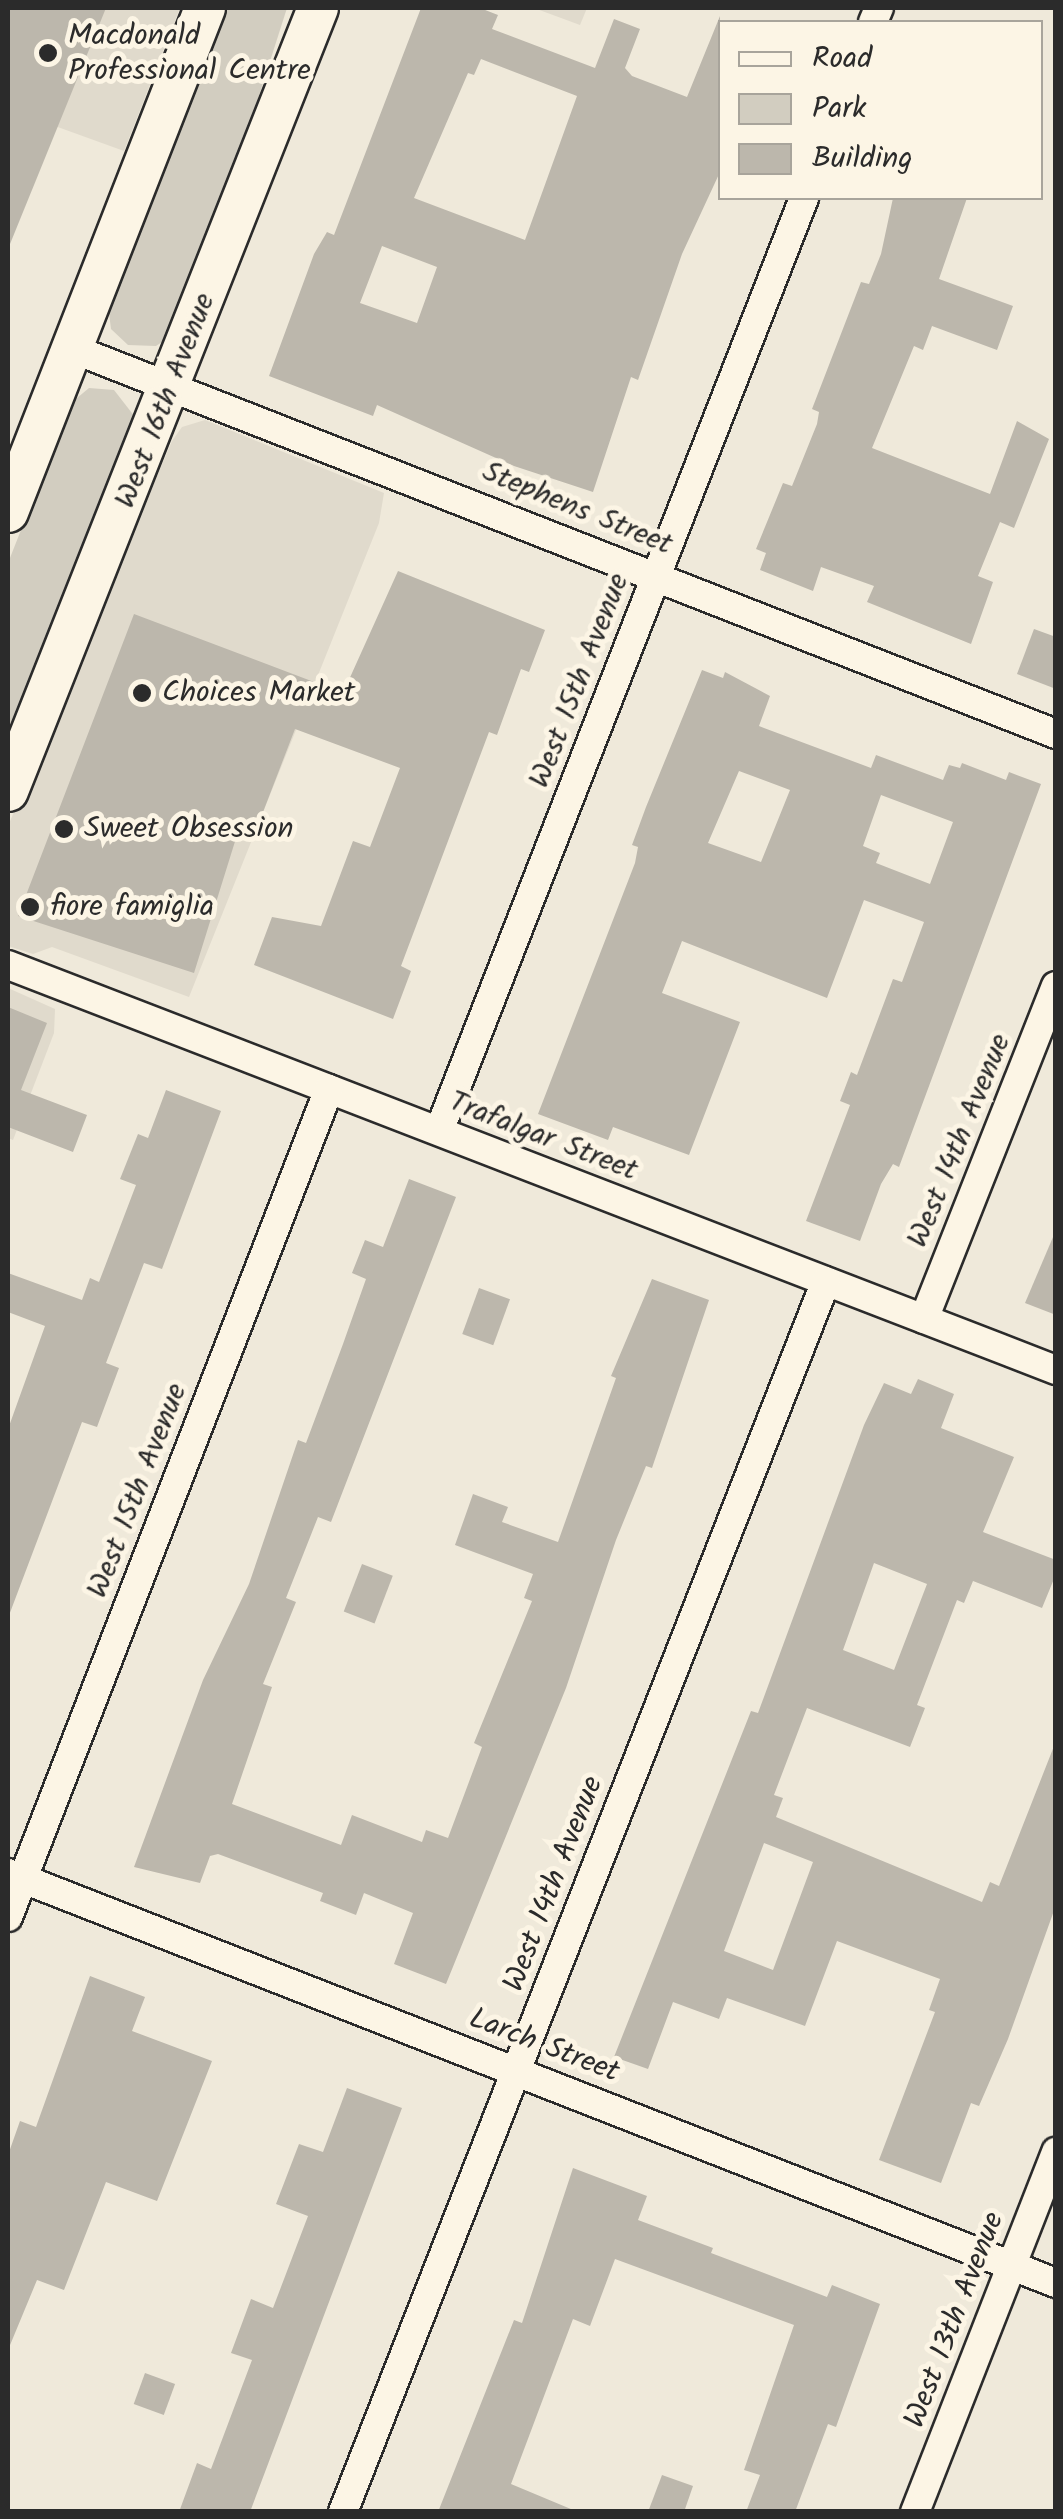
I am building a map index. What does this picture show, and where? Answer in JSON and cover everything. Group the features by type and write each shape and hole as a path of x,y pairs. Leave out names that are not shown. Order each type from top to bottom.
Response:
{"main road":[{"path":"8,512 206,8"},
{"name":"West 16th Avenue","path":"8,792 172,386 318,8"}],"street":[{"name":"West 15th Avenue","path":"439,1132 803,200"},
{"name":"Stephens Street","path":"73,348 1056,734"},
{"name":"Trafalgar Street","path":"8,965 1056,1370"},
{"name":"West 14th Avenue","path":"924,1319 1056,986"},
{"name":"West 15th Avenue","path":"8,1917 15,1876 329,1089"},
{"name":"West 14th Avenue","path":"343,2512 826,1281"},
{"name":"Larch Street","path":"15,1876 1056,2282"},
{"name":"West 13th Avenue","path":"915,2512 1056,2152"}],"shaded area":[{"path":"8,8 180,8 124,151 8,109"},
{"path":"534,8 587,8 580,25"},
{"path":"205,420 384,493 379,523 189,997 52,947 33,954 8,946 8,826 172,441 182,427"},
{"path":"8,988 55,1009 54,1033 13,1140 8,1138"}],"green space":[{"path":"225,8 287,8 225,202 168,338 156,346 128,345 111,329 108,305"},
{"path":"89,388 114,390 135,417 8,754 8,563 71,403"}],"building":[{"name":"Macdonald Professional Centre","path":"8,8 106,8 10,244 8,244"},
{"path":"421,8 480,8 498,15 492,29 595,68 614,19 640,29 625,68 632,76 687,97 718,21 718,176 682,254 638,380 631,377 593,492 514,466 377,405 373,416 269,376 314,254 327,232 334,235","holes":["481,59 577,96 525,240 414,198 468,73 474,75","382,246 437,267 417,323 360,303"]},
{"path":"893,200 966,200 939,279 1013,306 997,350 932,326 923,350 914,346 872,448 990,494 1017,421 1049,439 1014,528 1000,522 978,576 993,582 971,644 867,602 874,586 821,567 813,591 760,570 766,553 756,549 783,483 792,486 817,424 819,412 812,409 861,282 869,284 881,254"},
{"path":"398,571 545,630 529,672 521,669 497,735 489,732 401,966 411,971 393,1019 254,965 272,917 321,926 353,841 370,847 400,768 295,729 258,825 242,819 194,973 18,916 134,614 343,693"},
{"path":"1034,629 1056,637 1056,689 1017,674"},
{"path":"702,670 723,678 725,672 770,696 759,726 871,768 876,755 943,780 949,765 960,768 962,763 1006,780 1009,772 1041,784 899,1167 893,1164 881,1184 860,1241 806,1221 850,1105 840,1101 851,1072 857,1075 893,979 902,982 924,922 864,900 827,998 682,941 662,993 740,1022 689,1155 613,1127 608,1140 538,1114 635,863 638,847 632,845","holes":["739,771 790,790 761,862 708,843","881,795 953,822 930,884 876,863 880,853 863,846"]},
{"path":"8,1007 47,1023 21,1090 87,1115 73,1152 8,1127"},
{"path":"166,1090 221,1111 162,1269 144,1263 106,1363 119,1368 97,1427 82,1422 8,1618 8,1429 45,1326 8,1312 8,1273 82,1300 90,1278 99,1282 136,1185 120,1179 138,1134 148,1138"},
{"path":"409,1179 456,1197 331,1522 318,1517 286,1598 296,1602 263,1684 272,1687 232,1804 341,1845 352,1815 422,1842 426,1830 448,1838 482,1747 474,1743 532,1601 524,1598 533,1574 455,1545 473,1494 508,1507 502,1522 558,1542 616,1378 611,1376 652,1279 709,1300 652,1468 646,1466 616,1540 566,1688 446,1984 394,1964 413,1913 364,1893 356,1915 320,1901 323,1893 218,1854 210,1856 200,1883 134,1867 203,1680 249,1584 298,1440 306,1443 343,1344 366,1279 352,1273 365,1240 383,1247"},
{"path":"1056,1230 1056,1315 1025,1303"},
{"path":"479,1288 510,1299 493,1345 462,1334"},
{"path":"918,1379 954,1394 941,1428 1014,1457 983,1532 1056,1560 1056,1574 1042,1608 973,1581 964,1603 957,1600 917,1705 925,1708 910,1747 807,1708 774,1795 783,1798 776,1817 982,1902 990,1882 999,1886 1056,1741 1056,1905 1008,2039 979,2106 971,2103 941,2183 879,2160 935,2012 929,2010 940,1979 837,1941 805,2026 727,1998 719,2019 673,2002 648,2069 614,2057 751,1711 758,1713 864,1425 884,1383 911,1394","holes":["874,1563 927,1584 894,1670 843,1650","764,1843 813,1862 773,1970 724,1951"]},
{"path":"362,1564 393,1576 375,1623 344,1612"},
{"path":"90,1976 145,1997 132,2031 212,2061 157,2201 106,2182 64,2290 37,2280 8,2350 8,2155 20,2121 36,2127"},
{"path":"347,2088 402,2108 250,2512 179,2512 197,2463 211,2469 252,2360 231,2353 251,2299 273,2308 308,2216 276,2204 299,2144 323,2152"},
{"path":"573,2168 647,2196 638,2220 713,2248 711,2253 827,2297 832,2285 880,2304 836,2427 828,2424 795,2512 746,2512 760,2475 744,2470 794,2325 615,2259 590,2326 573,2319 511,2484 578,2512 438,2512 514,2320 522,2323"},
{"path":"145,2373 175,2384 164,2415 134,2404"},
{"path":"662,2475 693,2486 684,2512 648,2512"}],"place":[{"name":"Macdonald Professional Centre","path":"48,53"},
{"name":"Choices Market","path":"142,693"},
{"name":"Sweet Obsession","path":"64,829"},
{"name":"fiore famiglia","path":"30,907"}]}
